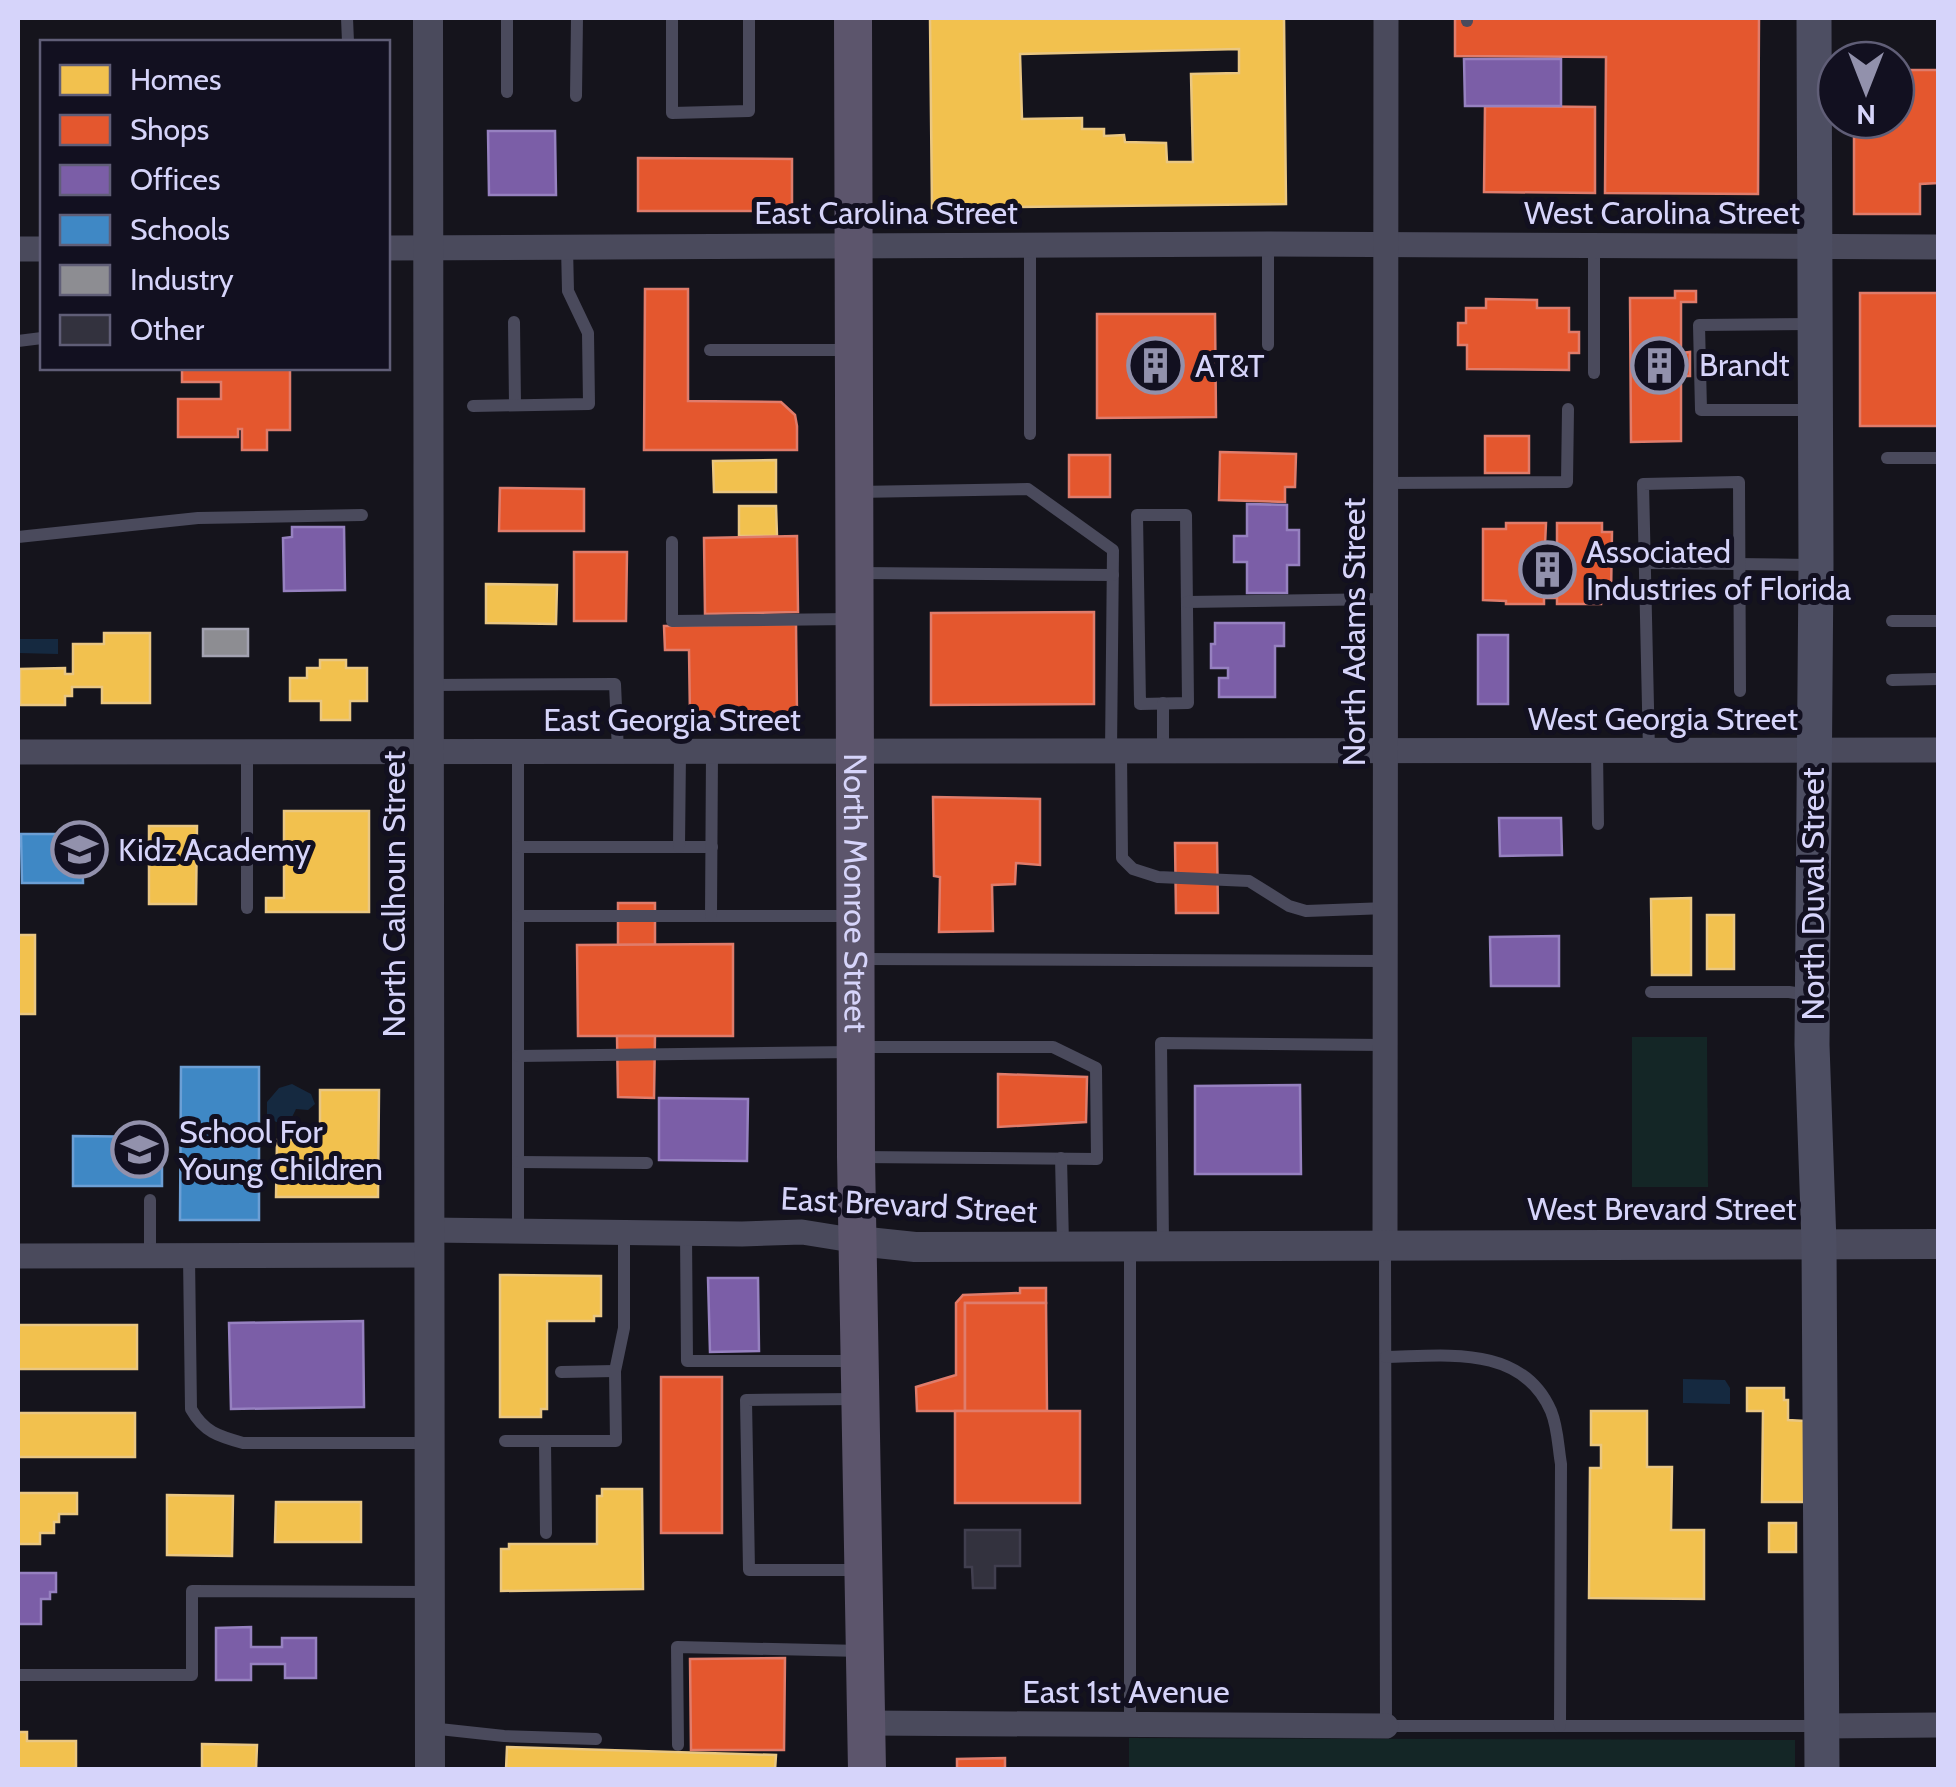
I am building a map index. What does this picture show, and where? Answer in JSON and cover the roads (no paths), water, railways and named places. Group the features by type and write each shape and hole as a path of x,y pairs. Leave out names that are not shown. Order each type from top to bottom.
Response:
{"main road":[{"name":"North Monroe Street","path":"853,18 856,1157 867,1770"},
{"name":"North Duval Street","path":"1814,18 1816,565 1812,995 1819,1243 1822,1770"},
{"path":"845,1770 866,1724"}],"street":[{"name":"North Calhoun Street","path":"428,18 430,1770"},
{"name":"North Adams Street","path":"1386,18 1386,1246"},
{"name":"East Carolina Street","path":"390,248 1385,244"},
{"name":"West Carolina Street","path":"1385,244 1938,247"},
{"name":"West Georgia Street","path":"1387,752 1938,750"},
{"name":"East Georgia Street","path":"18,752 1387,752"},
{"name":"East Brevard Street","path":"18,1256 189,1256 430,1243 518,1231 802,1232 916,1247 1386,1246"},
{"name":"West Brevard Street","path":"1386,1246 1938,1244"},
{"name":"East 1st Avenue","path":"866,1724 1386,1726"},
{"path":"1822,1726 1938,1725"}],"lane":[{"path":"506,18 507,92"},
{"path":"576,96 578,18"},
{"path":"672,18 672,112 749,111 749,18"},
{"path":"1268,244 1268,345"},
{"path":"1030,245 1030,434"},
{"path":"1594,245 1594,374"},
{"path":"473,406 589,404 588,333 568,291 567,247"},
{"path":"514,322 515,405"},
{"path":"1814,324 1699,325 1701,410 1815,410"},
{"path":"710,350 854,350"},
{"path":"1386,483 1568,482 1568,409"},
{"path":"1887,458 1938,458"},
{"path":"1649,751 1643,484 1739,482 1740,691"},
{"path":"855,492 1028,489 1112,550 1122,858 1133,869 1158,876 1249,881 1290,906 1306,911 1386,908"},
{"path":"1186,515 1187,602 1188,703 1140,704 1137,516 1186,515"},
{"path":"18,537 198,518 362,516"},
{"path":"672,542 672,621 856,619"},
{"path":"1645,563 1816,565"},
{"path":"855,573 1112,575"},
{"path":"1187,602 1386,599"},
{"path":"1892,621 1938,620"},
{"path":"1892,680 1938,679"},
{"path":"429,685 615,684 618,752"},
{"path":"1162,703 1163,752"},
{"path":"1597,751 1598,824"},
{"path":"247,752 247,908"},
{"path":"518,752 518,1231"},
{"path":"680,752 680,847"},
{"path":"711,916 712,752"},
{"path":"518,847 712,847"},
{"path":"518,916 856,916"},
{"path":"856,959 1386,961"},
{"path":"1651,992 1812,995"},
{"path":"1163,1245 1161,1043 1386,1044"},
{"path":"518,1056 1053,1047 1096,1068 1097,1158 856,1157"},
{"path":"1061,1158 1063,1247"},
{"path":"518,1162 646,1163"},
{"path":"150,1200 150,1256"},
{"path":"505,1442 616,1441 615,1372 624,1328 624,1233"},
{"path":"686,1233 686,1361 859,1361"},
{"path":"1130,1246 1130,1724"},
{"path":"1386,1246 1386,1726 1822,1726"},
{"path":"189,1256 191,1409 199,1424 218,1436 243,1443 430,1443"},
{"path":"1386,1357 1488,1358 1526,1378 1550,1410 1561,1464 1560,1726"},
{"path":"561,1372 615,1372"},
{"path":"860,1399 746,1400 749,1570 863,1570"},
{"path":"544,1441 546,1532"},
{"path":"18,1675 192,1676 192,1591 430,1592"},
{"path":"678,1746 678,1648 865,1651"},
{"path":"430,1728 504,1736 596,1738"}],"water":[{"path":"18,639 58,639 58,654 18,653"},
{"path":"292,1084 311,1094 315,1104 308,1110 296,1109 290,1121 276,1122 267,1114 267,1102 279,1088"},
{"path":"1683,1379 1725,1380 1730,1388 1730,1404 1683,1403"}],"place":[{"name":"Brandt","path":"1660,365"},
{"name":"AT&T","path":"1156,366"},
{"name":"Associated Industries of Florida","path":"1547,570"},
{"name":"Kidz Academy","path":"79,850"},
{"name":"School For Young Children","path":"140,1150"}]}
